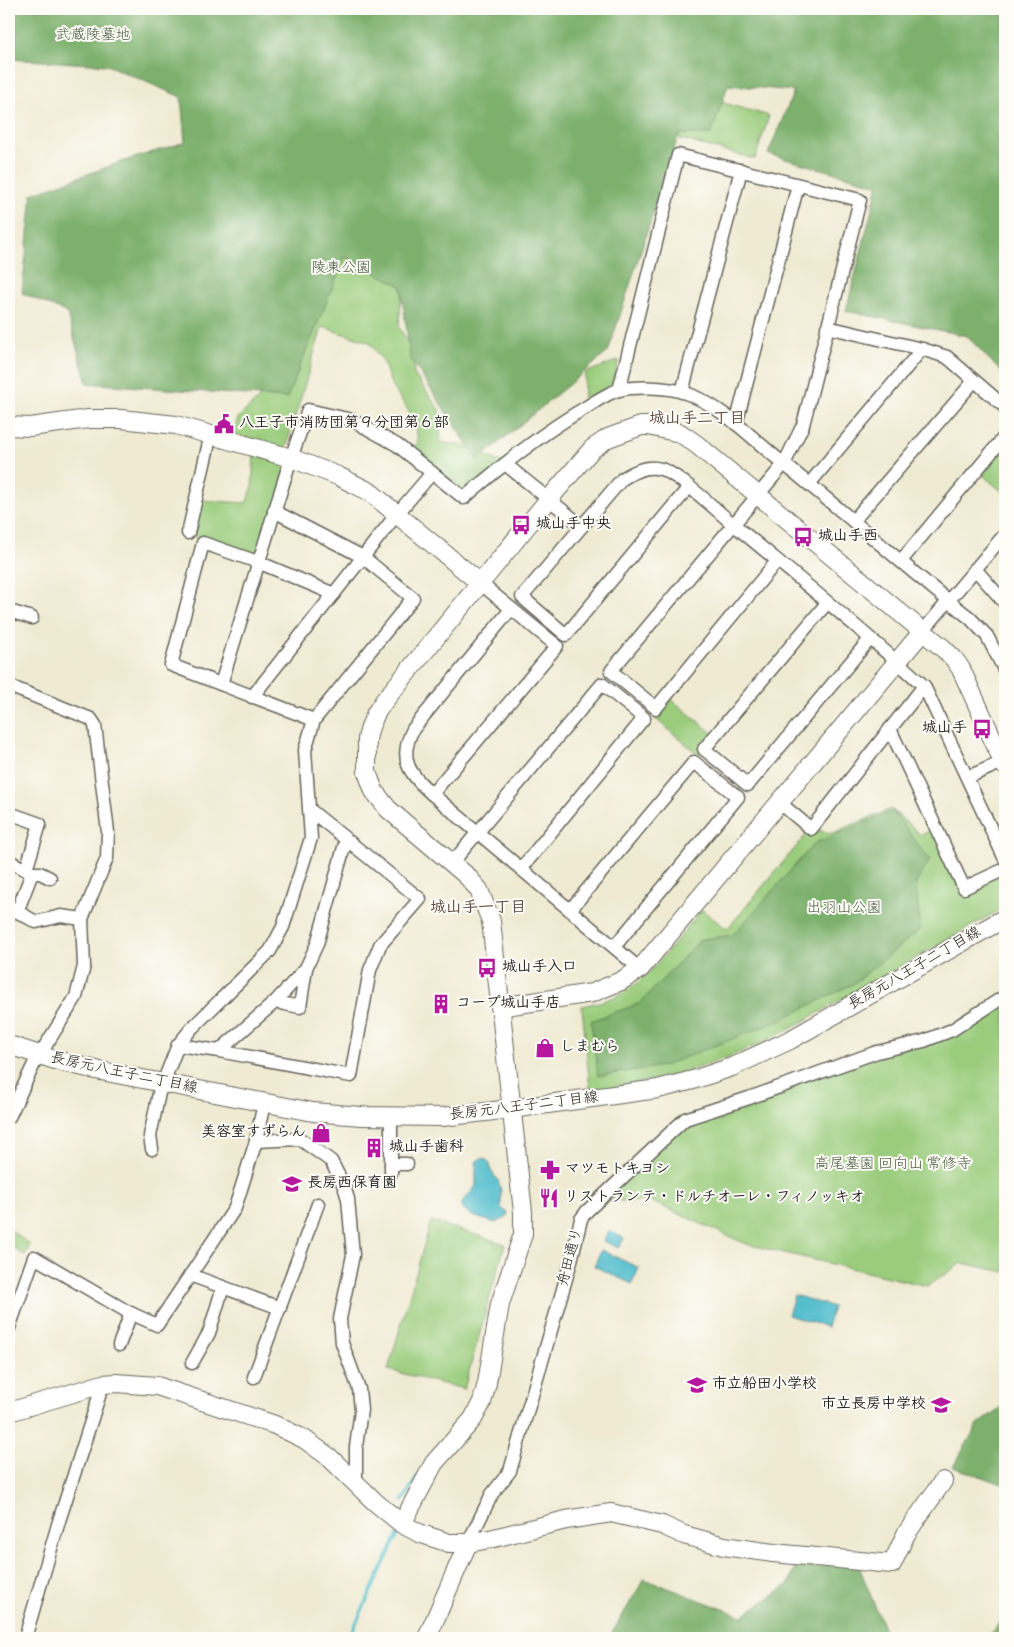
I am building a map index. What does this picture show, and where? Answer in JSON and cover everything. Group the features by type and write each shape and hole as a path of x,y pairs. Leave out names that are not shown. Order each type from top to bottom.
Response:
{"street":[{"path":"619,390 678,155 860,200 803,424 784,464 610,671 656,708 777,561"},
{"path":"682,392 740,170"},
{"path":"736,424 798,185"},
{"path":"828,327 922,349 946,357 1005,406"},
{"path":"810,483 922,349"},
{"path":"854,520 974,381"},
{"path":"220,684 291,458 308,410 352,420 397,445 464,498 505,464 563,421 600,399 619,390 652,388 682,392 719,411 810,483 970,618 986,636 1005,671"},
{"path":"9,426 30,427 88,419 122,419 176,425 291,458 338,476 370,492 557,646 432,794"},
{"path":"402,1524 434,1462 473,1419 482,1402 500,1304 523,1234 522,1196 491,921 479,890 467,876 388,808 374,791 367,772 367,740 376,712 384,701 592,449 608,438 641,426 649,426 680,433 696,444 949,654 961,669 1005,763 968,777"},
{"path":"188,533 212,434"},
{"path":"901,561 1005,436"},
{"path":"505,464 582,526"},
{"path":"689,488 566,635 522,597 622,479 633,472 647,468 662,469 675,476 897,661 924,686 1005,859"},
{"path":"252,697 397,514 432,473"},
{"path":"152,1149 150,1136 159,1093 178,1045 192,1028 270,951 283,927 311,838 305,750 314,720 413,598 363,557 274,511"},
{"path":"500,1007 592,993 621,981 640,969 1005,534"},
{"path":"314,720 171,665 203,543 258,562 334,594"},
{"path":"975,569 1005,602"},
{"path":"827,603 704,749 748,785 870,639"},
{"path":"511,609 412,729 407,739 406,755 411,773 432,794 640,969"},
{"path":"9,611 32,618"},
{"path":"452,863 602,684 644,718 520,869"},
{"path":"9,686 91,719 95,725 108,832 107,858 82,919 84,966 76,997 34,1064 9,1116"},
{"path":"780,802 811,829 924,686"},
{"path":"890,729 964,888 1005,869"},
{"path":"570,910 694,762 738,797 614,947"},
{"path":"178,1045 350,1076 370,970 380,945 420,899 310,810"},
{"path":"9,813 40,824 29,872 13,910 36,922 61,916 82,919"},
{"path":"275,1002 300,1007 306,968 317,944 346,840"},
{"path":"9,861 29,872 40,873 50,878"},
{"name":"長房元八王子二丁目線","path":"9,1045 96,1070 313,1112 361,1116 442,1117 511,1109 658,1089 732,1067 790,1040 1005,918"},
{"path":"219,1051 275,1002 306,968"},
{"name":"舟田通り","path":"427,1638 468,1543 492,1494 510,1471 570,1265 581,1219 587,1211 684,1119 877,1052 924,1042 952,1030 1005,996"},
{"path":"9,1328 34,1257 131,1313 158,1325 235,1208 256,1141 264,1104"},
{"path":"391,1116 391,1169 407,1164"},
{"path":"256,1141 300,1139 331,1161 344,1186 348,1199 353,1255 340,1318 342,1343 359,1388 361,1410 356,1447 356,1482"},
{"path":"254,1376 318,1204"},
{"path":"190,1275 280,1308"},
{"path":"192,1363 209,1333 223,1287"},
{"path":"119,1345 131,1313"},
{"path":"9,1412 103,1384 157,1386 275,1425 304,1439 330,1457 375,1502 402,1524 419,1533 449,1543 468,1543 490,1539 566,1520 611,1513 662,1525 684,1535 724,1546 773,1553 892,1564 906,1534 942,1482"},
{"path":"25,1638 59,1521 103,1384"}],"green space":[{"name":"武蔵陵墓地","path":"9,9 1005,9 1005,376 967,336 846,311 878,185 768,154 794,91 728,85 711,134 679,134 608,352 478,460 410,358 401,286 345,257 287,398 87,383 67,313 22,293 32,194 121,162 185,142 181,97 107,65 9,59"},
{"path":"664,97 717,101 769,116 755,159 680,139"},
{"name":"陵東公園","path":"188,213 406,236 399,327 413,351 414,374 439,409 441,442 465,446 505,464 464,498 408,454 418,442 415,420 392,387 383,361 369,342 322,327 285,451 233,434 238,418 259,398 277,347"},
{"path":"619,360 612,388 583,402 585,373"},
{"path":"1005,436 1005,494 977,470"},
{"path":"254,454 288,465 258,562 203,543 188,533 196,500 246,503 252,489"},
{"path":"666,695 716,736 699,755 651,715"},
{"name":"出羽山公園","path":"891,809 921,835 936,828 964,888 1005,869 1005,907 766,1041 718,1061 668,1076 616,1087 590,1090 582,1006 616,996 636,984 666,954 702,910 727,929 811,829 832,833"},
{"name":"出羽山公園","path":"893,811 930,860 916,883 920,930 853,984 778,1021 663,1066 598,1076 591,1021 640,1003 701,939 733,935 815,843"},
{"name":"高尾墓園 回向山 常修寺","path":"1005,996 1005,1272 962,1263 927,1286 746,1244 650,1201 627,1202 600,1198 685,1119 924,1041"},
{"path":"431,1221 505,1244 464,1389 388,1370"},
{"path":"9,1229 30,1245 25,1256 9,1244"},
{"path":"1005,1404 1005,1485 953,1467 978,1424"},
{"path":"801,1551 854,1554 888,1638 609,1638 644,1579 742,1616 789,1584"},
{"path":"1005,1616 1005,1638 987,1638"}],"water":[{"path":"481,1158 486,1159 490,1164 491,1171 498,1180 501,1191 501,1208 508,1213 506,1218 495,1223 473,1216 462,1208 462,1203 476,1186 476,1162"},
{"path":"609,1231 624,1238 619,1248 603,1241"},
{"path":"601,1250 639,1268 632,1284 594,1266"},
{"path":"794,1295 833,1307 827,1327 788,1315"}],"waterway":[{"path":"403,1501 418,1475"},
{"path":"349,1638 398,1534"}],"place":[{"name":"八王子市消防団第９分団第６部","path":"224,424"},
{"name":"城山手中央","path":"521,525"},
{"name":"城山手西","path":"803,537"},
{"name":"城山手","path":"982,729"},
{"name":"城山手入口","path":"487,968"},
{"name":"コープ城山手店","path":"441,1004"},
{"name":"しまむら","path":"545,1048"},
{"name":"美容室すずらん","path":"321,1133"},
{"name":"城山手歯科","path":"374,1148"},
{"name":"マツモトキヨシ","path":"550,1170"},
{"name":"長房西保育園","path":"292,1184"},
{"name":"リストランテ・ドルチオーレ・フィノッキオ","path":"549,1198"},
{"name":"市立船田小学校","path":"697,1385"},
{"name":"市立長房中学校","path":"941,1405"}],"district":[{"name":"城山手二丁目","path":"697,420"},
{"name":"城山手一丁目","path":"478,909"}]}
